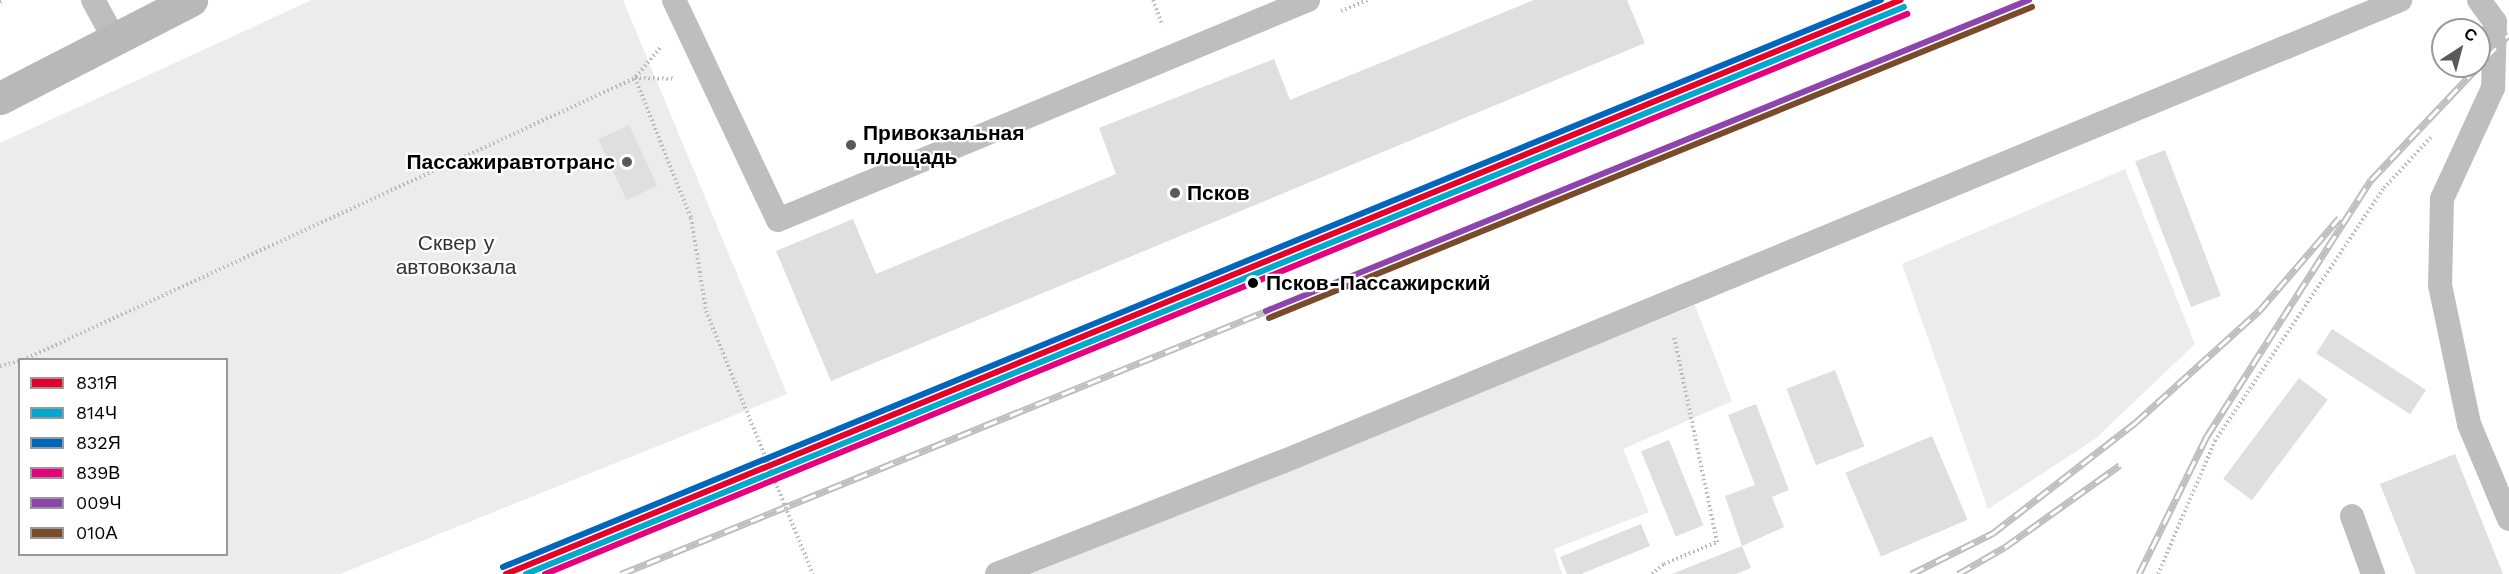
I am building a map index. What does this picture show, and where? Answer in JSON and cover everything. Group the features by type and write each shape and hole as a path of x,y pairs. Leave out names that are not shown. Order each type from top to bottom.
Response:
{"main road":[{"path":"0,98 116,42 191,0"}],"lane":[{"path":"93,0 116,42"},
{"path":"674,0 778,220 1308,0"},
{"path":"997,574 1282,462 2400,0"},
{"path":"2479,0 2495,22 2493,88 2442,199 2440,285 2469,424 2509,519"},
{"path":"2352,516 2373,574"}],"path":[{"path":"635,78 691,218 706,311 813,574"},
{"path":"25,358 635,78 683,79"},
{"path":"2158,574 2215,441 2384,188 2439,129"},
{"path":"1652,574 1664,564 1717,542 1667,302"},
{"path":"0,366 18,361"}],"green space":[{"name":"Сквер у автовокзала","path":"312,0 623,0 787,394 340,574 0,574 0,143"},
{"path":"2125,169 2195,344 2095,439 1988,509 1902,264"},
{"path":"1695,305 1732,401 1623,449 1649,512 1554,549 1562,574 1031,574"}],"building":[{"name":"Псков","path":"1534,0 1627,0 1645,43 831,381 776,251 853,219 876,274 1116,174 1099,128 1274,59 1290,100"},
{"name":"Пассажиравтотранс","path":"629,125 657,186 627,200 598,139"},
{"path":"2165,150 2221,296 2191,307 2135,161"},
{"path":"2332,329 2426,390 2410,414 2316,353"},
{"path":"1835,370 1864,447 1816,465 1786,389"},
{"path":"2299,378 2328,400 2252,500 2223,479"},
{"path":"1756,404 1789,490 1772,497 1784,527 1742,546 1725,496 1755,485 1728,415"},
{"path":"1932,436 1968,520 1881,556 1845,473"},
{"path":"1669,440 1703,525 1676,537 1641,451"},
{"path":"2455,454 2503,574 2416,574 2380,484"},
{"path":"1641,524 1650,546 1581,574 1567,574 1560,557"},
{"path":"1742,546 1751,568 1736,574 1672,574"}],"railway":[{"path":"2139,574 2207,436 2371,180 2509,34"},
{"path":"1911,574 1993,533 2136,422 2259,311 2339,218"},
{"path":"621,574 1266,311"},
{"path":"1958,574 2005,547 2120,465"}],"transit line":[{"name":"832Я","path":"503,567 1881,0"},
{"name":"831Я","path":"506,574 1901,0"},
{"name":"009Ч","path":"1266,311 2029,0"},
{"name":"814Ч","path":"526,574 1904,7"},
{"name":"010А","path":"1269,318 2032,7"},
{"name":"839В","path":"545,574 1907,14"}],"place":[{"name":"Привокзальная площадь","path":"851,145"},
{"name":"Пассажиравтотранс","path":"627,162"},
{"name":"Псков","path":"1175,193"},
{"name":"Псков-Пассажирский","path":"1253,283"}]}
